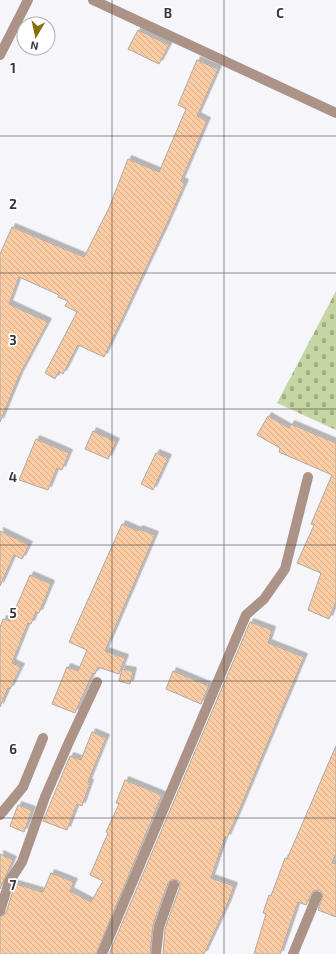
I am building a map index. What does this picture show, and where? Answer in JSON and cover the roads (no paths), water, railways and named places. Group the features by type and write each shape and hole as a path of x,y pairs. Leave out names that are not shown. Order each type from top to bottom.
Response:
{"street":[{"path":"0,55 2,43 28,0"},
{"path":"93,0 336,112"},
{"path":"102,954 246,615 264,599 285,569 308,477"},
{"path":"0,911 9,882 22,862 45,797 68,742 97,682"},
{"path":"0,815 22,787 43,738"},
{"path":"156,954 159,927 174,885"},
{"path":"293,954 317,896"}]}
